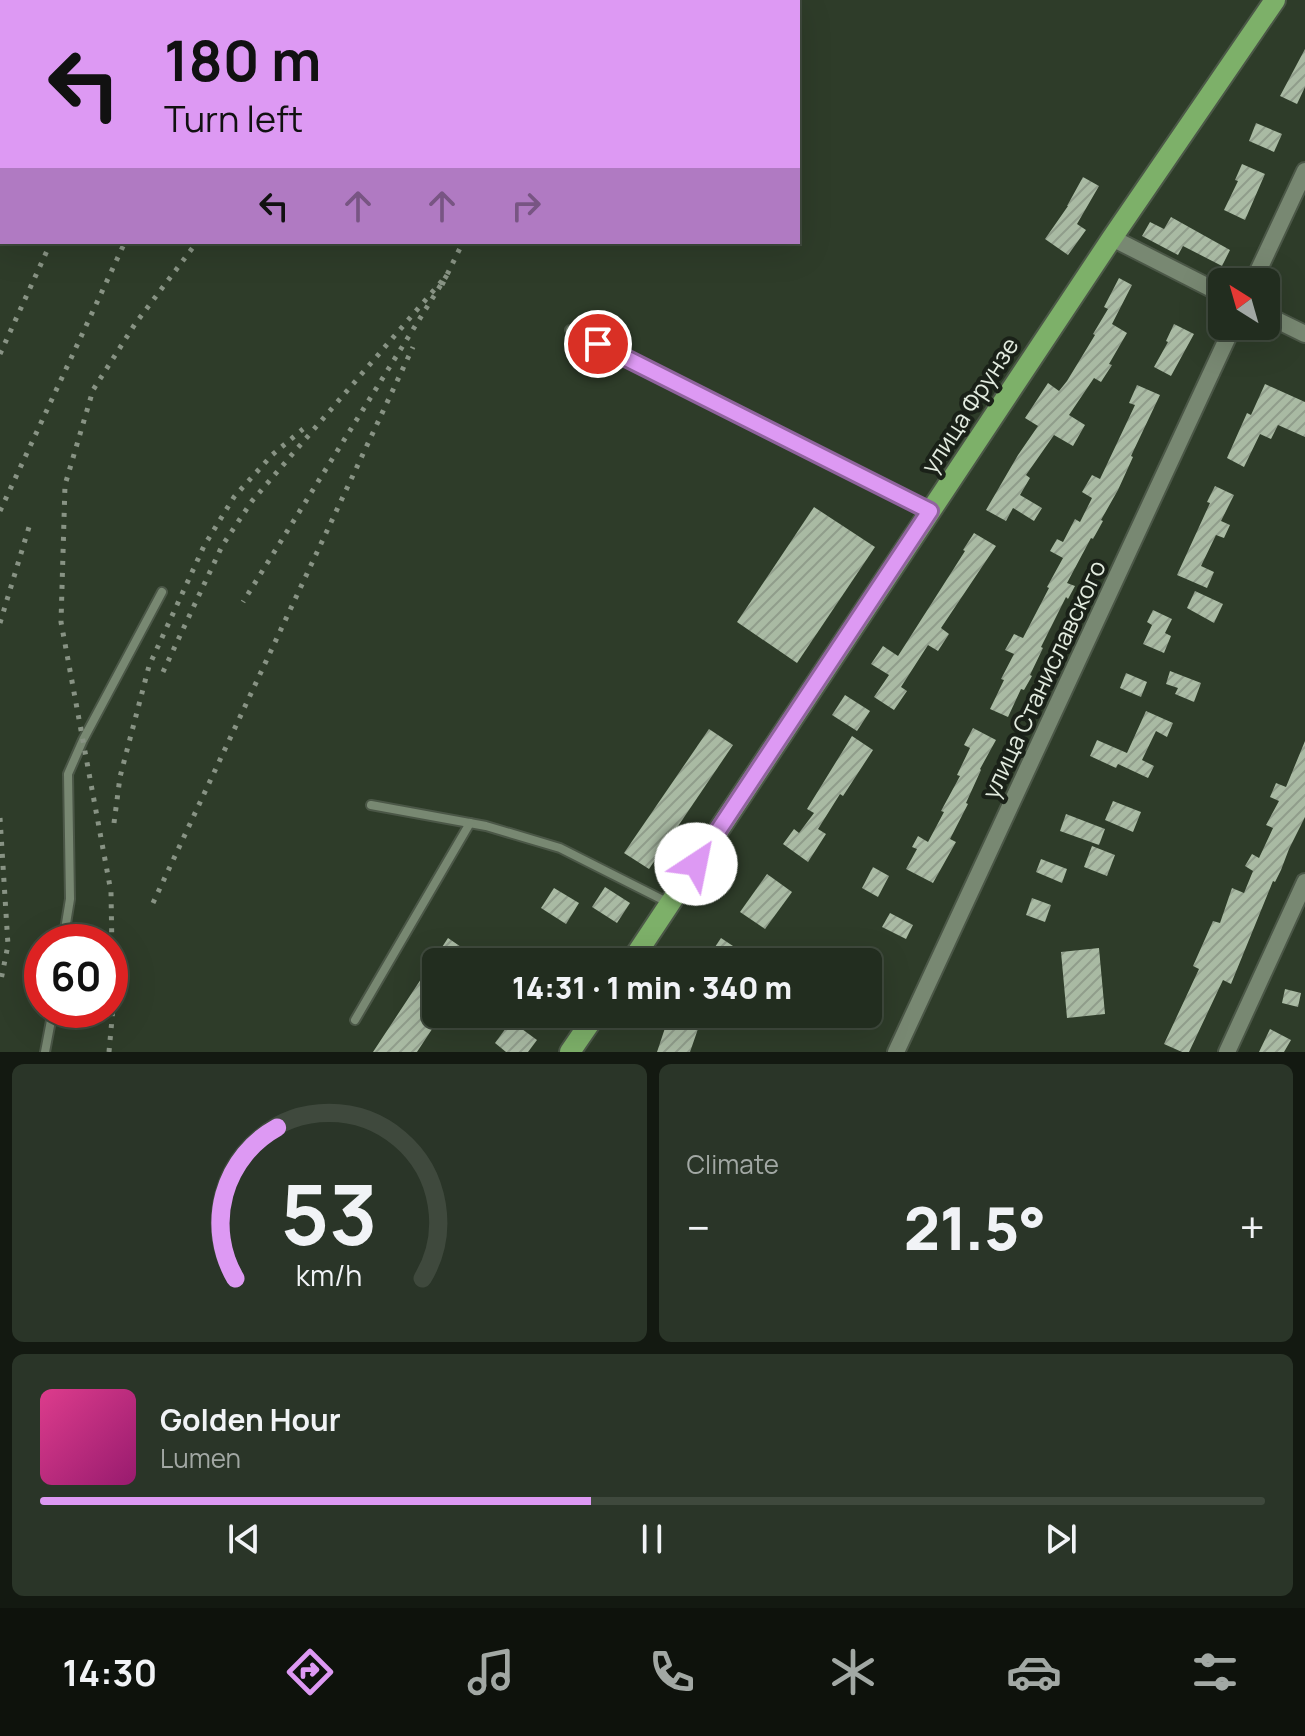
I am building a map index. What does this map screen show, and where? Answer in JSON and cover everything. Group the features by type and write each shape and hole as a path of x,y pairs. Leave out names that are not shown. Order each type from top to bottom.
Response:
{"main road":[{"name":"улица Фрунзе","path":"640,948 1268,2"},
{"path":"575,1051 588,1028"}],"street":[{"path":"1260,268 1305,171"},
{"path":"1112,238 1208,287"},
{"path":"1280,322 1305,334"},
{"name":"улица Станиславского","path":"896,1052 1227,340"},
{"path":"1227,1052 1305,882"}],"lane":[{"path":"570,330 930,511"},
{"path":"66,924 70,899 68,774 162,592"},
{"path":"371,805 486,826 560,848 670,903"},
{"path":"355,1020 470,823"},
{"path":"45,1052 50,1028"}],"building":[{"path":"1305,49 1305,87 1297,104 1280,96"},
{"path":"1256,123 1282,134 1274,152 1249,141"},
{"path":"1242,164 1265,174 1245,220 1224,210 1238,181 1235,180"},
{"path":"1083,177 1099,186 1077,224 1086,230 1068,255 1045,239"},
{"path":"1171,217 1230,250 1222,266 1183,246 1178,255 1142,236 1150,222 1164,229"},
{"path":"1119,278 1132,285 1112,324 1127,333 1101,382 1094,378 1069,415 1085,425 1073,446 1054,435 1026,475 1030,478 1020,495 1042,508 1034,521 1013,508 1006,521 986,510 1038,426 1025,418 1048,383 1059,391 1067,381 1095,335 1108,309 1104,307"},
{"path":"1174,324 1194,334 1171,376 1154,367"},
{"path":"1265,384 1305,402 1305,437 1278,425 1271,439 1260,434 1244,467 1227,458 1247,413 1251,415"},
{"path":"1137,385 1160,395 1103,521 1067,583 1075,586 1068,599 1066,597 1041,647 1032,676 1024,690 1021,689 1008,717 990,709 1014,654 1005,650 1014,634 1023,638 1049,588 1063,558 1050,551 1057,539 1063,542 1075,519 1080,522 1092,498 1082,492 1092,475 1100,479 1135,405 1129,403"},
{"path":"1215,486 1234,495 1221,521 1230,525 1224,538 1216,535 1201,566 1214,572 1207,588 1177,575"},
{"path":"814,507 875,547 797,663 737,622"},
{"path":"974,533 996,546 941,628 949,634 938,651 928,645 901,687 907,691 894,710 874,697 889,675 871,664 883,646 898,656"},
{"path":"1195,591 1223,604 1214,623 1187,608"},
{"path":"1153,610 1172,619 1165,633 1171,636 1164,653 1143,644 1152,625 1147,622"},
{"path":"1170,671 1201,683 1194,702 1175,694 1178,688 1166,684"},
{"path":"1126,673 1147,682 1141,697 1120,688"},
{"path":"845,695 870,711 857,731 832,715"},
{"path":"1146,711 1173,723 1167,737 1156,731 1142,760 1154,766 1148,778 1118,764 1116,768 1090,756 1097,740 1127,753"},
{"path":"973,728 996,740 950,839 956,842 933,883 906,869 917,849 912,847 918,836 928,842 944,812 941,811 960,776 957,775 970,748 964,745"},
{"path":"709,729 733,745 649,869 624,853"},
{"path":"852,736 873,750 818,829 826,834 808,862 783,844 794,829 799,833 814,813 807,809"},
{"path":"1305,741 1305,817 1273,881 1231,984 1223,980 1189,1052 1182,1052 1164,1044 1199,969 1193,966 1213,921 1220,923 1232,888 1244,893 1253,871 1245,866 1252,854 1259,858 1273,828 1266,825 1279,801 1270,797 1276,783 1286,787"},
{"path":"1113,801 1141,812 1133,832 1105,820"},
{"path":"1066,814 1105,829 1099,845 1060,831"},
{"path":"1092,846 1115,855 1107,876 1084,867"},
{"path":"1041,859 1067,869 1062,883 1036,872"},
{"path":"873,867 889,876 878,897 862,888"},
{"path":"767,874 792,892 765,929 740,912"},
{"path":"605,887 630,903 617,923 592,907"},
{"path":"554,888 579,903 566,924 541,908"},
{"path":"1032,898 1051,905 1045,922 1026,915"},
{"path":"890,913 913,925 906,939 882,927"},
{"path":"448,938 463,948 441,948"},
{"path":"721,938 736,948 714,948"},
{"path":"1099,948 1105,1014 1067,1018 1061,952"},
{"path":"422,978 422,1028 433,1028 417,1052 373,1052"},
{"path":"1285,989 1301,993 1298,1007 1282,1003"},
{"path":"506,1028 521,1028 537,1040 528,1052 506,1052 495,1043"},
{"path":"665,1028 698,1028 690,1052 657,1052"},
{"path":"1270,1029 1291,1040 1284,1052 1259,1052"}],"railway":[{"path":"0,354 50,244"},
{"path":"0,511 124,244"},
{"path":"109,1052 113,1008 111,892 61,622 65,485 93,390 135,324 195,244"},
{"path":"442,285 462,244"},
{"path":"163,672 222,546 252,501 447,275 243,602"},
{"path":"153,903 413,347"},
{"path":"114,823 120,777 149,666 204,546 234,497 272,455 303,429"},
{"path":"0,623 29,527"},
{"path":"0,818 8,945 0,985"}],"route":[{"path":"598,344 930,511 696,864"}]}
